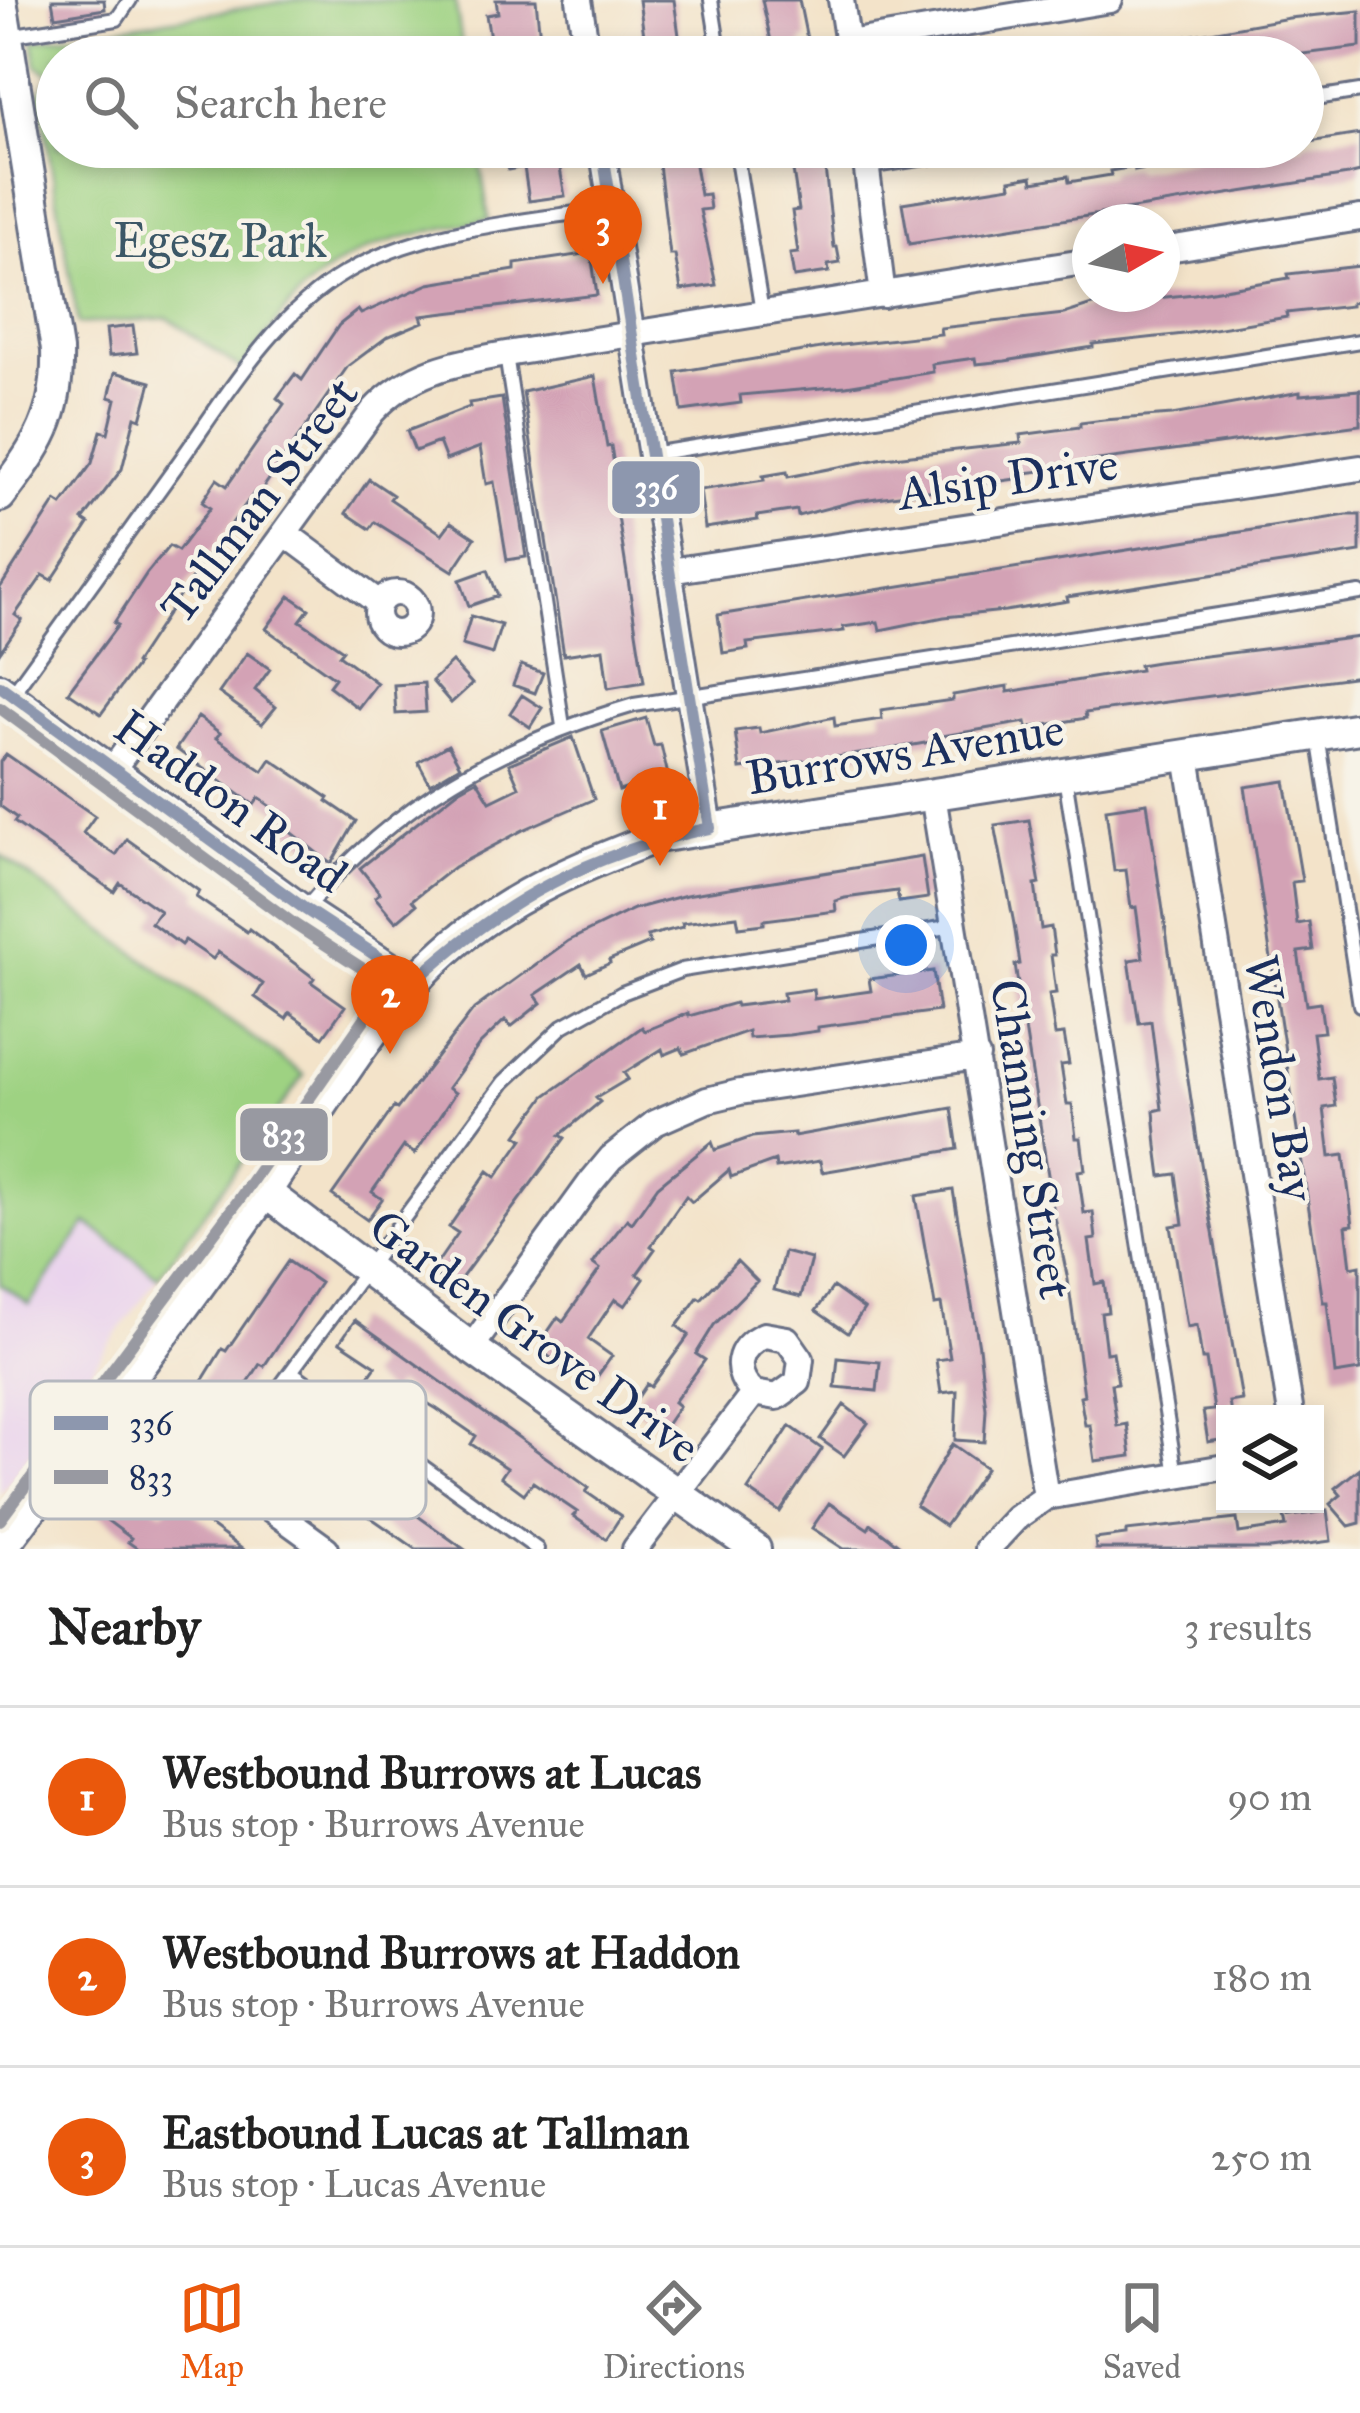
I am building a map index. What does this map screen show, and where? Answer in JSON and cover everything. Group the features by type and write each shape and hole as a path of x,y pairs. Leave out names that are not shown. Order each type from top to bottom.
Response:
{"street":[{"path":"0,496 34,452 56,401 58,381 54,327 1,0"},
{"path":"579,0 585,36"},
{"path":"842,0 847,36"},
{"path":"922,36 1111,0"},
{"path":"606,168 710,828"},
{"path":"866,168 883,295"},
{"path":"1180,247 1360,218"},
{"name":"Tallman Street","path":"112,769 388,394 429,370 1072,265"},
{"name":"Alsip Drive","path":"669,571 1360,468"},
{"path":"286,534 379,603"},
{"name":"Haddon Road","path":"4,697 415,981"},
{"name":"Burrows Avenue","path":"126,1381 415,981 499,909 558,876 657,837 1360,728"},
{"name":"Wendon Bay","path":"1187,756 1290,1405"},
{"name":"Channing Street","path":"933,795 1046,1497"},
{"path":"471,1348 591,1182 611,1158 655,1123 678,1110 740,1092 977,1057"},
{"name":"Garden Grove Drive","path":"265,1192 471,1348 755,1549"},
{"path":"635,1549 754,1393"},
{"path":"987,1549 1016,1518 1046,1497 1216,1468"},
{"name":"Burrows Avenue","path":"2,1549 30,1511"},
{"path":"284,1519 326,1549"}],"lane":[{"path":"7,36 117,19 130,0"},
{"path":"711,0 717,36"},
{"path":"1324,97 1360,91"},
{"path":"738,168 762,312"},
{"path":"4,697 216,410 312,296 344,274 413,243 612,207"},
{"path":"651,454 1360,341"},
{"path":"506,354 563,726"},
{"path":"305,909 344,863 428,796 563,726 634,705 1360,592"},
{"path":"1318,735 1360,1005"},
{"path":"1064,775 1176,1475"},
{"path":"285,1381 504,1082 562,1026 596,1006 682,970 955,926"},
{"path":"292,1372 304,1381"},
{"path":"426,1469 537,1549"}],"shaded area":[{"path":"87,1223 158,1277 82,1381 30,1381 30,1453 0,1494 0,1284 30,1305"}],"green space":[{"name":"Egesz Park","path":"295,0 455,0 461,36 65,36"},
{"name":"Egesz Park","path":"52,168 481,168 489,220 401,238 340,263 298,296 241,369 168,318 78,324"},
{"path":"0,855 304,1075 158,1277 87,1223 29,1305 0,1284"}],"building":[{"path":"52,0 104,0 105,9 55,17"},
{"path":"496,0 536,0 540,36 490,36 486,15 498,13"},
{"path":"639,0 674,0 679,36 644,36"},
{"path":"762,0 799,0 806,36 770,36"},
{"path":"1360,11 1360,47 1324,51 1324,36 1188,36"},
{"path":"1360,134 1360,172 1348,175 1163,204 1072,204 1072,218 909,244 902,203 1011,186 1010,180 1032,176 1033,182 1068,176 1069,182 1128,168 1324,168 1324,140"},
{"path":"524,168 560,168 565,196 529,201"},
{"path":"659,168 696,168 700,195 708,194 710,209 700,210 716,285 681,290 675,255 670,255"},
{"path":"793,168 825,168 840,263 828,265 829,272 794,277 790,254 798,253 792,211 799,210"},
{"path":"591,253 597,295 421,316 423,322 387,337 348,366 258,495 254,493 184,589 101,714 68,692 118,625 114,623 147,573 169,546 178,551 210,508 202,502 217,479 227,486 284,404 277,398 295,374 302,380 339,325 358,310 361,314 429,284"},
{"path":"1360,266 1360,301 1286,313 1287,317 1005,361 976,364 975,358 932,364 933,372 846,386 740,395 741,403 682,411 676,372 1072,311 1180,312 1180,296 1289,278 1288,274"},
{"path":"133,326 137,353 109,356 106,329"},
{"path":"115,372 151,382 141,419 135,417 122,469 83,520 89,524 52,580 43,575 15,615 22,620 0,652 0,588 56,501 62,505 92,463 101,431 108,433 116,399 109,397"},
{"path":"595,376 607,447 611,446 615,471 611,472 644,682 608,688 603,649 564,655 523,392"},
{"path":"1360,390 1360,425 1076,463 1077,467 1015,474 1016,479 855,501 798,516 797,510 757,516 758,520 705,528 700,490 764,480 763,476 787,472 788,477 884,458 1021,443 1020,435 1080,427 1080,423 1172,415 1300,392"},
{"path":"502,398 526,557 507,560 494,482 486,484 480,447 446,460 439,442 415,451 407,431 470,407 469,403"},
{"path":"369,479 442,534 451,522 475,538 453,571 375,522 370,529 346,513"},
{"path":"1360,515 1360,552 880,630 878,622 843,627 844,631 747,643 748,649 723,653 718,615"},
{"path":"488,570 498,596 469,606 460,580"},
{"path":"290,596 309,609 300,621 343,650 339,655 377,683 358,708 329,686 335,678 266,629"},
{"path":"471,616 501,625 492,654 462,645"},
{"path":"1360,637 1360,676 1085,713 1086,718 1027,728 1026,722 868,753 740,769 735,731 759,728 760,733 834,717 835,726 882,719 881,710 953,700 953,695 1008,686 1008,692 1140,670 1139,665 1157,662"},
{"path":"247,653 270,669 255,690 276,707 262,724 219,693"},
{"path":"452,662 472,684 451,703 432,681"},
{"path":"521,665 543,673 535,693 513,685"},
{"path":"424,683 426,712 396,714 394,685"},
{"path":"522,695 542,708 530,727 510,713"},
{"path":"198,717 220,733 216,738 263,771 271,759 356,821 331,864 284,827 289,819 259,798 254,805 176,749"},
{"path":"646,718 654,746 661,745 670,784 645,790 644,783 619,791 602,731"},
{"path":"573,737 594,799 454,867 412,900 416,905 396,922 375,897 380,893 360,868 459,790 477,780 490,801 519,787 509,764"},
{"path":"448,745 460,766 430,784 418,762"},
{"path":"6,754 95,816 83,833 116,855 127,839 199,891 196,897 247,932 249,929 314,978 311,982 345,1006 323,1037 290,1013 286,1019 255,997 263,984 218,952 213,959 185,940 181,945 151,923 160,911 120,883 114,892 14,822 17,818 0,806 0,762"},
{"path":"1285,781 1302,881 1292,882 1297,924 1309,922 1313,950 1298,952 1306,1005 1320,1003 1324,1032 1313,1033 1319,1079 1332,1077 1336,1106 1324,1108 1330,1157 1344,1155 1353,1225 1346,1226 1351,1267 1360,1265 1360,1370 1335,1374 1245,787"},
{"path":"1147,803 1242,1400 1216,1405 1216,1441 1208,1442 1203,1411 1214,1410 1206,1359 1202,1359 1197,1325 1187,1327 1171,1226 1183,1224 1176,1174 1161,1176 1154,1111 1162,1109 1151,1021 1139,1023 1129,960 1143,958 1136,907 1131,908 1126,870 1114,871 1106,809"},
{"path":"1029,820 1040,884 1035,885 1041,929 1051,927 1055,955 1051,955 1056,993 1049,994 1055,1035 1064,1034 1069,1064 1061,1065 1067,1104 1072,1104 1076,1138 1081,1138 1085,1170 1078,1171 1084,1213 1093,1212 1096,1239 1089,1240 1095,1284 1104,1282 1108,1312 1101,1313 1106,1353 1113,1352 1118,1383 1111,1384 1117,1426 1127,1424 1131,1456 1095,1461 1080,1396 1084,1395 1068,1280 995,825"},
{"path":"922,857 928,898 899,902 897,891 845,898 835,901 836,911 764,920 764,924 739,927 737,916 682,923 683,927 647,936 650,943 586,974 581,964 535,995 541,1003 511,1027 505,1020 479,1045 448,1088 455,1093 415,1154 404,1146 372,1192 382,1199 367,1220 332,1195 394,1107 474,1009 568,941 634,909 686,895"},
{"path":"933,971 939,1011 789,1035 749,1038 748,1031 684,1054 681,1048 664,1055 662,1049 624,1073 628,1079 596,1098 600,1102 560,1135 565,1138 454,1288 431,1272 458,1233 449,1227 488,1171 496,1177 523,1139 517,1135 545,1096 642,1027 645,1031 688,1013 735,1003 784,1000 783,993 813,989 814,999 871,991 869,979"},
{"path":"952,1108 958,1149 822,1172 820,1161 776,1168 775,1161 731,1177 729,1170 692,1202 686,1196 651,1246 655,1249 637,1274 644,1279 625,1306 615,1299 588,1339 612,1356 597,1377 574,1360 567,1370 544,1353 550,1344 543,1339 558,1317 563,1321 600,1269 593,1264 627,1219 632,1223 658,1186 712,1142 715,1150 752,1137 794,1136"},
{"path":"953,1190 979,1347 986,1409 984,1442 955,1440 957,1391 941,1393 936,1360 950,1358 941,1304 935,1305 916,1196"},
{"path":"784,1252 811,1259 801,1297 774,1290"},
{"path":"288,1261 320,1283 249,1381 202,1381 222,1349 226,1351"},
{"path":"737,1261 757,1281 714,1325 696,1354 705,1360 674,1402 679,1406 664,1428 632,1406 689,1335 677,1326 698,1297"},
{"path":"833,1287 864,1309 848,1333 816,1311"},
{"path":"355,1320 589,1488 586,1492 621,1516 606,1539 533,1482 524,1494 501,1477 507,1468 471,1444 476,1436 426,1402 426,1381 373,1381 368,1377 376,1366 340,1342"},
{"path":"838,1358 880,1362 877,1391 835,1387"},
{"path":"844,1405 868,1423 844,1456 820,1439"},
{"path":"790,1426 822,1449 780,1512 748,1490"},
{"path":"952,1444 986,1468 945,1526 916,1506"},
{"path":"1360,1468 1360,1523 1349,1526 1330,1504 1341,1495 1335,1488"},
{"path":"829,1503 868,1529 871,1524 904,1549 844,1549 812,1528"},
{"path":"1324,1511 1331,1541 1270,1549 1096,1549 1095,1539 1126,1535 1126,1531 1237,1519 1239,1533 1286,1526 1284,1517"},
{"path":"105,1519 202,1519 242,1549 138,1549 128,1542 131,1538"},
{"path":"373,1519 422,1519 464,1549 416,1549"}],"transit line":[{"name":"336","path":"605,168 710,828"},
{"name":"336","path":"0,686 305,909 415,981"},
{"name":"833","path":"0,708 294,924 388,985 238,1201 104,1381"},
{"name":"336","path":"415,981 482,926 551,883 626,851 710,828"},
{"name":"833","path":"0,1520 30,1480"}],"place":[{"name":"Eastbound Lucas at Tallman","path":"603,284"},
{"name":"Westbound Burrows at Lucas","path":"660,866"},
{"name":"Westbound Burrows at Haddon","path":"390,1054"}]}
